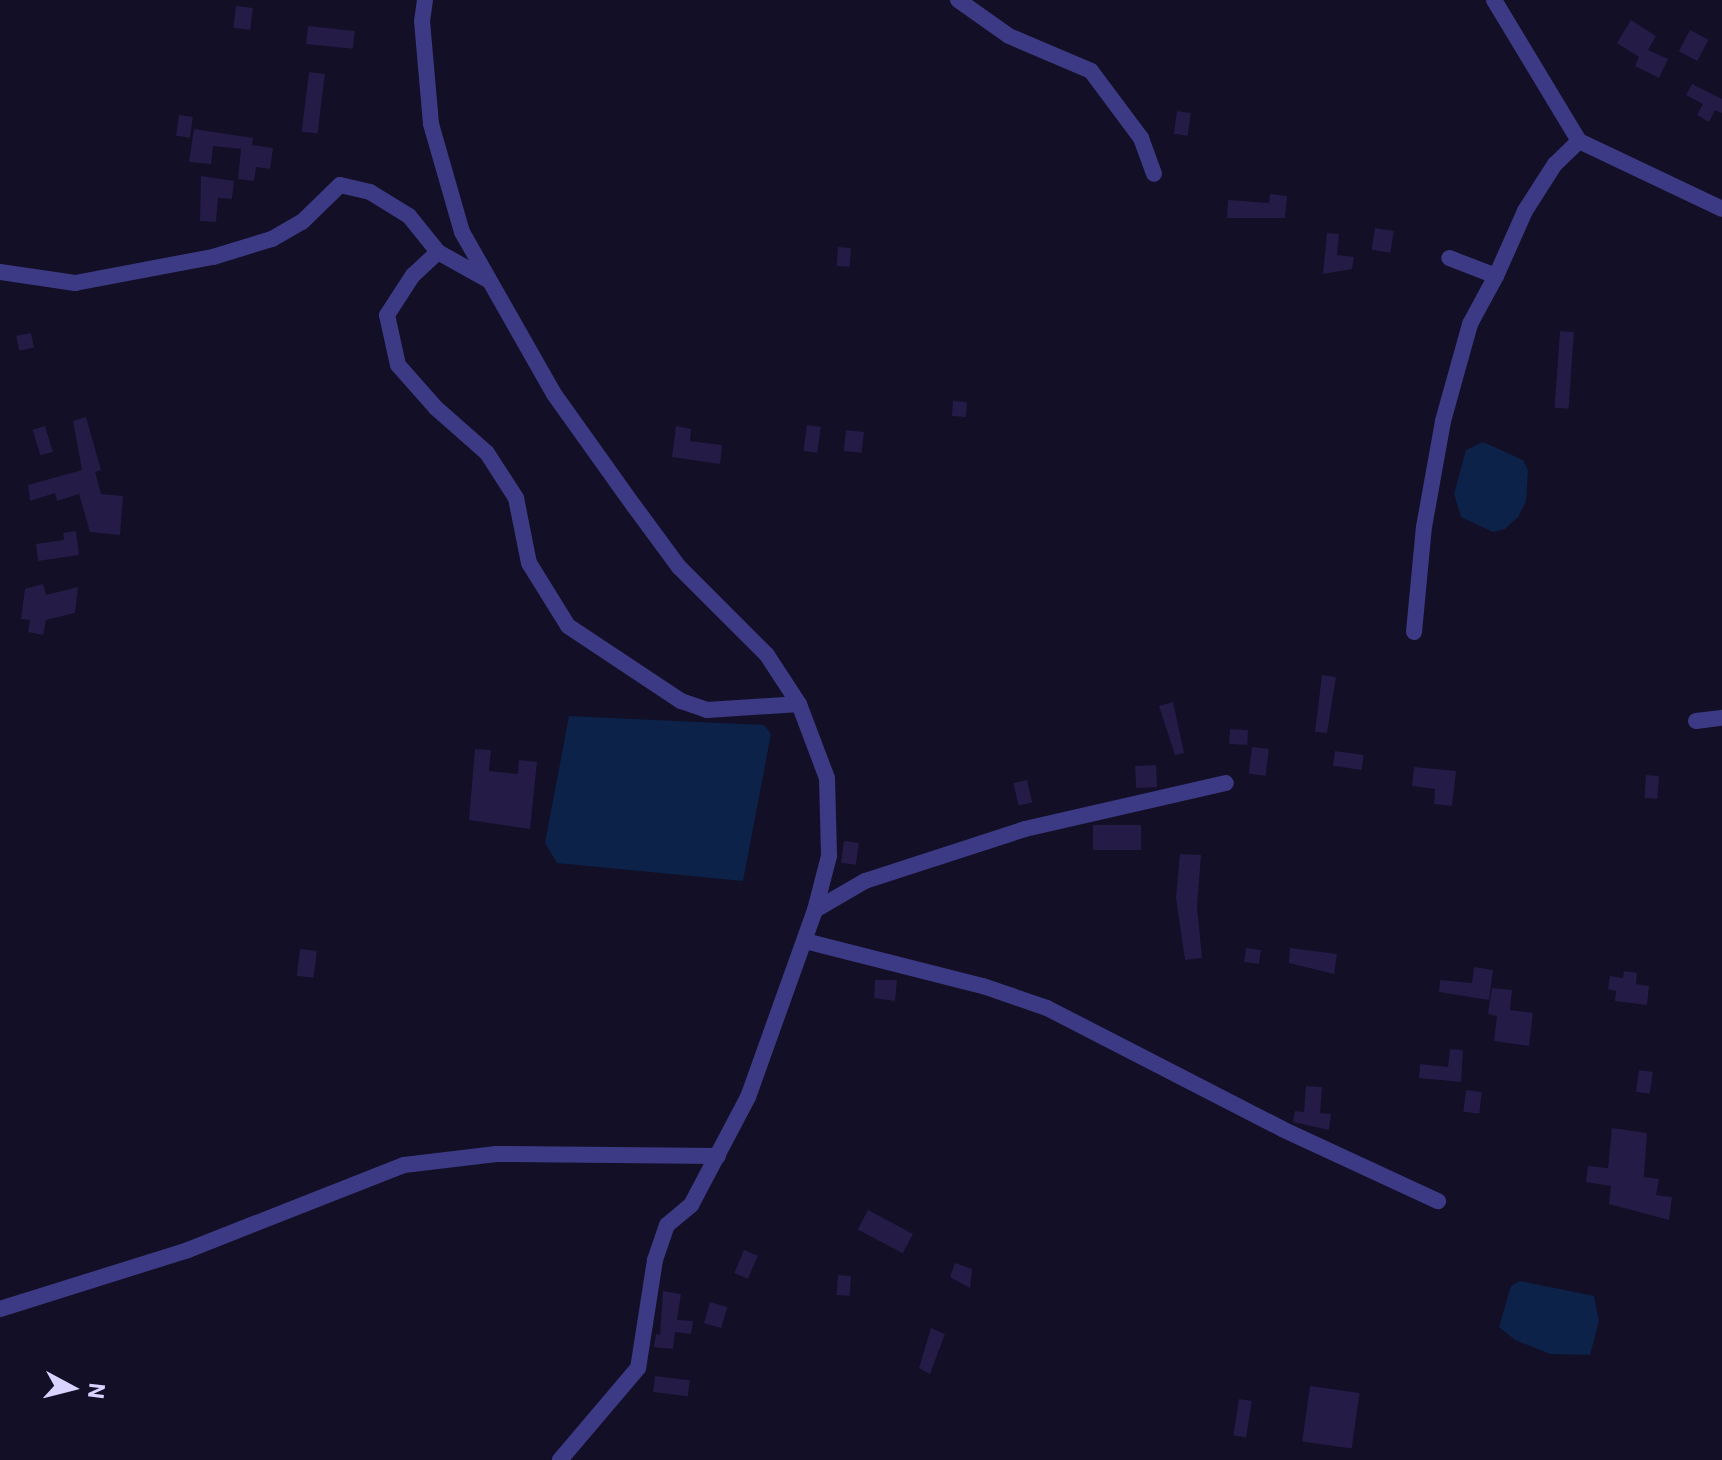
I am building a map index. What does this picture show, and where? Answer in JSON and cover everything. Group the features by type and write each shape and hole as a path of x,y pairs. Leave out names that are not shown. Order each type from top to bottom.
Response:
{"street":[{"path":"425,0 422,21 431,124 462,232 554,394 679,567 767,655 799,704 827,778 829,856 805,941 748,1097 691,1205 667,1225 655,1260 638,1368 560,1460"},
{"path":"958,0 1009,36 1091,71 1141,138 1154,174"},
{"path":"1494,0 1579,141 1722,209"},
{"path":"1414,632 1424,527 1443,421 1470,324 1525,211 1555,164 1579,141"},
{"path":"0,272 75,283 213,257 272,239 302,222 340,185 370,192 409,216 438,252 488,280"},
{"path":"438,252 413,275 387,315 398,365 436,408 487,453 516,498 529,563 568,626 681,701 707,710 799,704"},
{"path":"1449,258 1496,276"},
{"path":"1696,721 1722,718"},
{"path":"815,910 865,881 1025,829 1226,783"},
{"path":"805,941 983,986 1047,1008 1282,1129 1438,1201"},
{"path":"0,1309 188,1250 404,1165 496,1154 718,1156"}],"water":[{"path":"1483,442 1523,460 1528,470 1526,501 1518,517 1505,529 1493,532 1461,517 1454,494 1466,450"},
{"path":"569,716 764,725 771,734 743,881 557,863 545,843"},
{"path":"1520,1281 1594,1296 1599,1321 1590,1355 1550,1354 1515,1340 1499,1327 1511,1286"}],"building":[{"path":"236,6 253,8 250,30 233,28"},
{"path":"1631,20 1656,36 1648,50 1668,59 1659,78 1635,66 1639,57 1617,43"},
{"path":"308,26 355,31 353,49 306,44"},
{"path":"1690,30 1709,40 1697,61 1679,51"},
{"path":"309,72 325,74 318,134 302,132"},
{"path":"1692,84 1722,99 1722,113 1715,110 1709,122 1697,115 1703,104 1686,95"},
{"path":"1177,111 1191,113 1188,136 1174,134"},
{"path":"179,115 193,117 190,138 176,136"},
{"path":"194,129 253,138 252,145 273,148 270,169 256,167 254,181 238,179 241,149 213,146 211,164 189,162"},
{"path":"201,176 234,181 232,199 218,198 216,222 200,221"},
{"path":"1270,194 1287,196 1285,218 1227,218 1228,200 1269,203"},
{"path":"1375,228 1394,231 1390,253 1372,250"},
{"path":"1327,233 1339,234 1337,255 1354,257 1352,269 1323,274"},
{"path":"838,247 851,248 850,267 837,266"},
{"path":"1560,331 1574,332 1569,409 1555,408"},
{"path":"31,333 34,348 19,351 16,336"},
{"path":"953,401 967,402 966,417 952,416"},
{"path":"86,417 101,470 95,472 101,494 123,496 120,535 90,532 79,494 57,501 55,493 30,501 28,485 82,470 73,421"},
{"path":"807,425 821,427 817,453 803,451"},
{"path":"45,426 53,452 40,456 33,430"},
{"path":"676,426 691,429 690,441 722,445 720,464 672,457"},
{"path":"846,430 864,432 862,453 844,451"},
{"path":"76,531 79,555 38,561 36,544 64,540 63,533"},
{"path":"43,584 46,595 78,587 75,613 46,620 43,635 28,632 30,620 21,619 25,589"},
{"path":"1322,675 1336,677 1327,733 1315,732"},
{"path":"1173,702 1184,753 1175,755 1159,706"},
{"path":"1230,729 1248,730 1247,745 1229,744"},
{"path":"1252,747 1269,749 1266,776 1249,774"},
{"path":"475,749 491,750 489,771 518,774 519,760 537,762 530,829 469,820"},
{"path":"1335,751 1364,755 1362,770 1333,766"},
{"path":"1156,765 1157,787 1136,788 1135,766"},
{"path":"1414,767 1456,771 1452,806 1434,804 1435,789 1412,786"},
{"path":"1646,775 1659,776 1657,799 1644,798"},
{"path":"1027,780 1032,802 1019,806 1013,783"},
{"path":"1093,825 1141,825 1141,850 1093,850"},
{"path":"844,841 859,843 856,865 841,863"},
{"path":"1180,854 1201,855 1197,907 1202,958 1185,960 1176,898"},
{"path":"1246,948 1261,950 1259,964 1244,962"},
{"path":"1290,948 1337,954 1334,974 1289,963"},
{"path":"300,949 317,951 314,978 297,976"},
{"path":"1474,967 1493,970 1489,1000 1439,992 1440,980 1472,983"},
{"path":"1624,971 1637,973 1636,984 1649,986 1647,1005 1615,1001 1616,991 1608,989 1610,976 1623,978"},
{"path":"875,980 897,980 895,1001 874,998"},
{"path":"1492,988 1512,990 1510,1010 1533,1013 1529,1046 1494,1041 1497,1016 1488,1014"},
{"path":"1450,1049 1463,1050 1461,1082 1419,1078 1420,1064 1448,1067"},
{"path":"1639,1070 1653,1072 1650,1094 1636,1092"},
{"path":"1306,1086 1322,1087 1320,1113 1331,1114 1329,1130 1293,1122 1295,1111 1304,1112"},
{"path":"1466,1090 1482,1092 1479,1114 1463,1112"},
{"path":"1612,1128 1647,1133 1644,1177 1659,1179 1656,1195 1672,1197 1669,1220 1609,1204 1611,1186 1586,1182 1588,1166 1608,1168"},
{"path":"868,1210 913,1234 903,1253 858,1229"},
{"path":"744,1250 758,1256 748,1279 734,1273"},
{"path":"955,1263 972,1269 970,1288 950,1277"},
{"path":"838,1275 851,1276 850,1296 837,1295"},
{"path":"663,1291 681,1294 677,1320 693,1321 691,1334 675,1332 673,1349 654,1347 656,1334 660,1335"},
{"path":"710,1302 727,1307 721,1328 704,1323"},
{"path":"931,1328 945,1334 930,1374 919,1368"},
{"path":"655,1376 690,1380 688,1396 653,1392"},
{"path":"1310,1386 1360,1393 1352,1448 1302,1441"},
{"path":"1239,1399 1252,1401 1246,1438 1233,1436"}]}
